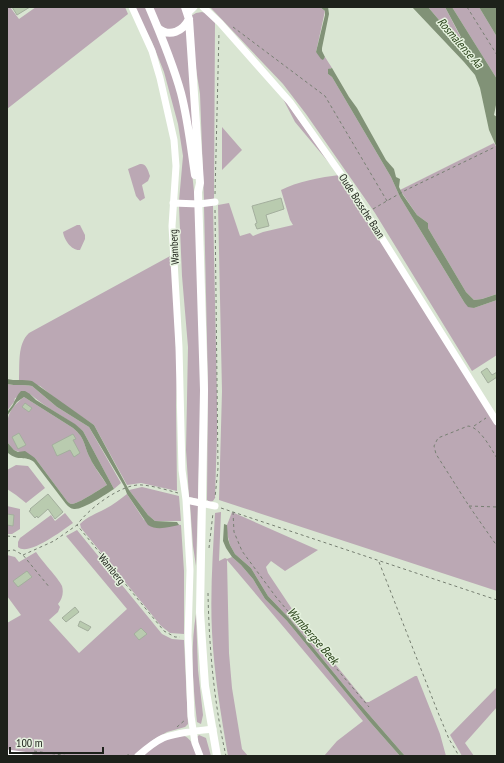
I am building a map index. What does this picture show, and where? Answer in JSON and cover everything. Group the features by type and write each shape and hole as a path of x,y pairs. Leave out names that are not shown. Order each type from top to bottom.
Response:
{"main road":[{"path":"149,7 173,67 181,94 198,192 204,390 200,612 206,686 217,756"},
{"path":"158,28 165,32 176,32 182,29 188,13"},
{"path":"188,13 200,175 198,192"}],"street":[{"name":"Wamberg","path":"132,7 152,51 160,78 174,140 176,166 172,226 179,346 182,470 190,570 188,636 191,716 195,743 200,756"},
{"path":"188,13 194,7"},
{"name":"Oude Bossche Baan","path":"203,7 220,23 290,102 367,213 497,422"},
{"path":"173,203 199,204 215,202"},
{"path":"185,498 215,506"},
{"path":"138,756 163,738 213,728"},
{"path":"7,753 30,753"}],"path":[{"path":"467,7 497,55"},
{"path":"208,553 215,506 218,468 215,202 220,23"},
{"path":"232,26 325,96 387,201"},
{"path":"367,213 404,191 497,146"},
{"path":"492,414 473,426 468,426 438,438 434,446 436,454 469,506 497,546"},
{"path":"473,426 478,430 497,458"},
{"path":"23,555 54,541 77,525 83,516 94,506 108,497 131,486 141,485 185,498"},
{"path":"215,506 379,562 497,600"},
{"path":"469,506 497,506"},
{"path":"233,511 234,532 242,551 276,597 368,707"},
{"name":"Wamberg","path":"77,525 164,631 175,637 188,636"},
{"path":"7,536 18,537"},
{"path":"7,551 14,550 23,555 50,588"},
{"path":"379,562 437,710 449,739 459,756"},
{"path":"208,589 211,655 218,714 226,756"},
{"path":"30,753 69,756"}],"shaded area":[{"path":"7,7 10,7 19,19 36,7 125,7 128,14 7,109"},
{"path":"134,7 146,7 172,69 181,101 187,134 195,202 179,201 183,156 178,124 164,72 152,42"},
{"path":"150,7 183,7 185,19 182,26 169,30 162,27"},
{"path":"210,7 320,7 325,11 316,52 325,57 332,68 330,68 328,74 332,77 391,177 400,197 464,302 474,308 497,300 497,355 472,371 375,213 306,114 283,84"},
{"path":"428,7 445,7 461,38 456,40"},
{"path":"452,7 479,7 497,37 497,79"},
{"path":"202,12 211,15 215,21 214,198 213,200 204,201 200,94 195,62 191,16"},
{"path":"188,29 196,141 164,37"},
{"path":"281,95 335,170 295,122"},
{"path":"222,127 242,150 222,170"},
{"path":"494,143 497,148 497,294 474,300 466,292 428,228 428,223 417,215 400,190"},
{"path":"140,164 144,165 148,169 150,176 148,181 142,185 145,198 140,201 136,196 128,169"},
{"path":"339,175 497,424 497,591 219,500 222,391 218,205 229,203 240,236 250,233 253,236 263,232 293,225 290,220 281,190 309,180"},
{"path":"213,205 217,434 215,498 210,502 207,500 208,385 204,206"},
{"path":"179,206 196,206 201,397 198,499 189,497 186,450 188,347 182,276"},
{"path":"80,225 85,235 85,239 80,250 71,247 63,232"},
{"path":"172,255 177,375 177,491 141,483 127,485 94,425 60,402 40,386 19,380 19,361 21,349 25,338 29,333"},
{"path":"7,384 32,386 57,407 89,427 121,483 114,489 83,431 30,394 15,398 14,402 7,411"},
{"path":"24,397 77,432 82,439 94,465 107,485 79,502 71,504 67,501 35,458 14,450 7,442 7,422 13,407"},
{"path":"16,465 28,466 45,488 26,503 7,489 7,470"},
{"path":"142,487 179,496 181,521 155,521 148,515 129,490"},
{"path":"127,494 144,520 181,525 184,571 184,634 170,633 161,626 81,528 80,524 86,519 111,506"},
{"path":"190,504 198,505 196,566 193,546"},
{"path":"7,506 20,509 20,529 12,534 7,534"},
{"path":"221,512 219,561 232,557 241,565 253,579 265,599 287,621 400,756 324,756 337,741 363,721 227,560 229,653 232,688 242,749 248,756 228,756 216,679 211,617 215,513"},
{"path":"232,512 318,550 285,571 271,561 266,567 268,573 300,621 366,702 369,702 417,676 440,734 446,756 405,756 352,695 289,618 268,596 251,568 235,554 230,545 227,533 227,525"},
{"path":"65,513 73,523 37,546 23,549 18,547 20,538 51,515 55,521"},
{"path":"77,530 162,634 172,639 184,640 188,724 185,727 167,732 153,740 133,756 42,756 7,751 7,623 21,615 7,596 7,555 15,557 19,562 36,552 57,579 63,589 61,600 58,604 60,607 58,612 49,620 79,653 127,609 66,536"},
{"path":"196,614 198,670 203,715 201,724 197,722 193,682 193,641"},
{"path":"497,687 497,707 465,743 474,756 462,756 450,735"},
{"path":"180,734 190,740 197,756 141,756 159,742"},
{"path":"199,735 206,738 211,756 201,756 197,737"}],"water":[{"path":"320,7 328,7 329,14 322,48 325,57 323,60 316,52 325,15 325,11"},
{"name":"Rosmalense Aa","path":"412,7 428,7 456,40 461,37 445,7 452,7 497,79 497,100 494,115 497,117 497,148 489,130 480,88 475,75"},
{"path":"479,7 497,7 497,37"},
{"path":"332,68 357,108 386,160 394,169 396,177 400,179 399,187 403,195 417,215 428,223 428,228 466,292 474,300 497,294 497,300 474,308 468,307 464,302 400,197 391,177 332,77 328,74 328,69"},
{"path":"7,379 32,381 94,425 129,490 148,515 155,521 177,522 179,525 155,528 148,525 127,494 124,486 89,427 57,407 32,386 7,384"},
{"path":"21,391 25,391 30,394 36,400 75,424 83,431 114,489 83,507 74,509 66,504 34,462 28,459 12,456 8,453 7,442 14,450 18,452 25,451 35,458 67,501 71,504 84,499 107,485 92,461 82,439 73,428 24,397 17,402 7,416"},
{"path":"224,524 227,525 228,539 235,554 251,568 268,596 289,618 352,695 405,756 400,756 370,722 287,621 265,599 253,579 232,557 223,541"}],"building":[{"path":"12,7 30,7 17,15"},
{"path":"281,198 284,209 266,215 269,226 257,229 255,224 257,223 252,206"},
{"path":"487,368 492,375 497,372 497,377 488,383 481,372"},
{"path":"25,403 32,408 29,412 22,407"},
{"path":"19,433 26,445 18,449 12,437"},
{"path":"73,434 76,439 73,440 80,453 74,457 70,450 57,456 52,445"},
{"path":"48,494 63,512 55,519 48,509 38,518 37,516 35,518 29,511 31,510 30,509"},
{"path":"7,514 14,515 13,526 7,525"},
{"path":"27,571 32,577 18,587 13,581"},
{"path":"75,607 79,612 66,622 62,618"},
{"path":"80,621 91,627 88,631 78,626"},
{"path":"141,628 147,634 139,640 134,634"}],"water label":[{"name":"Wambergse Beek","path":"313,636"}]}
